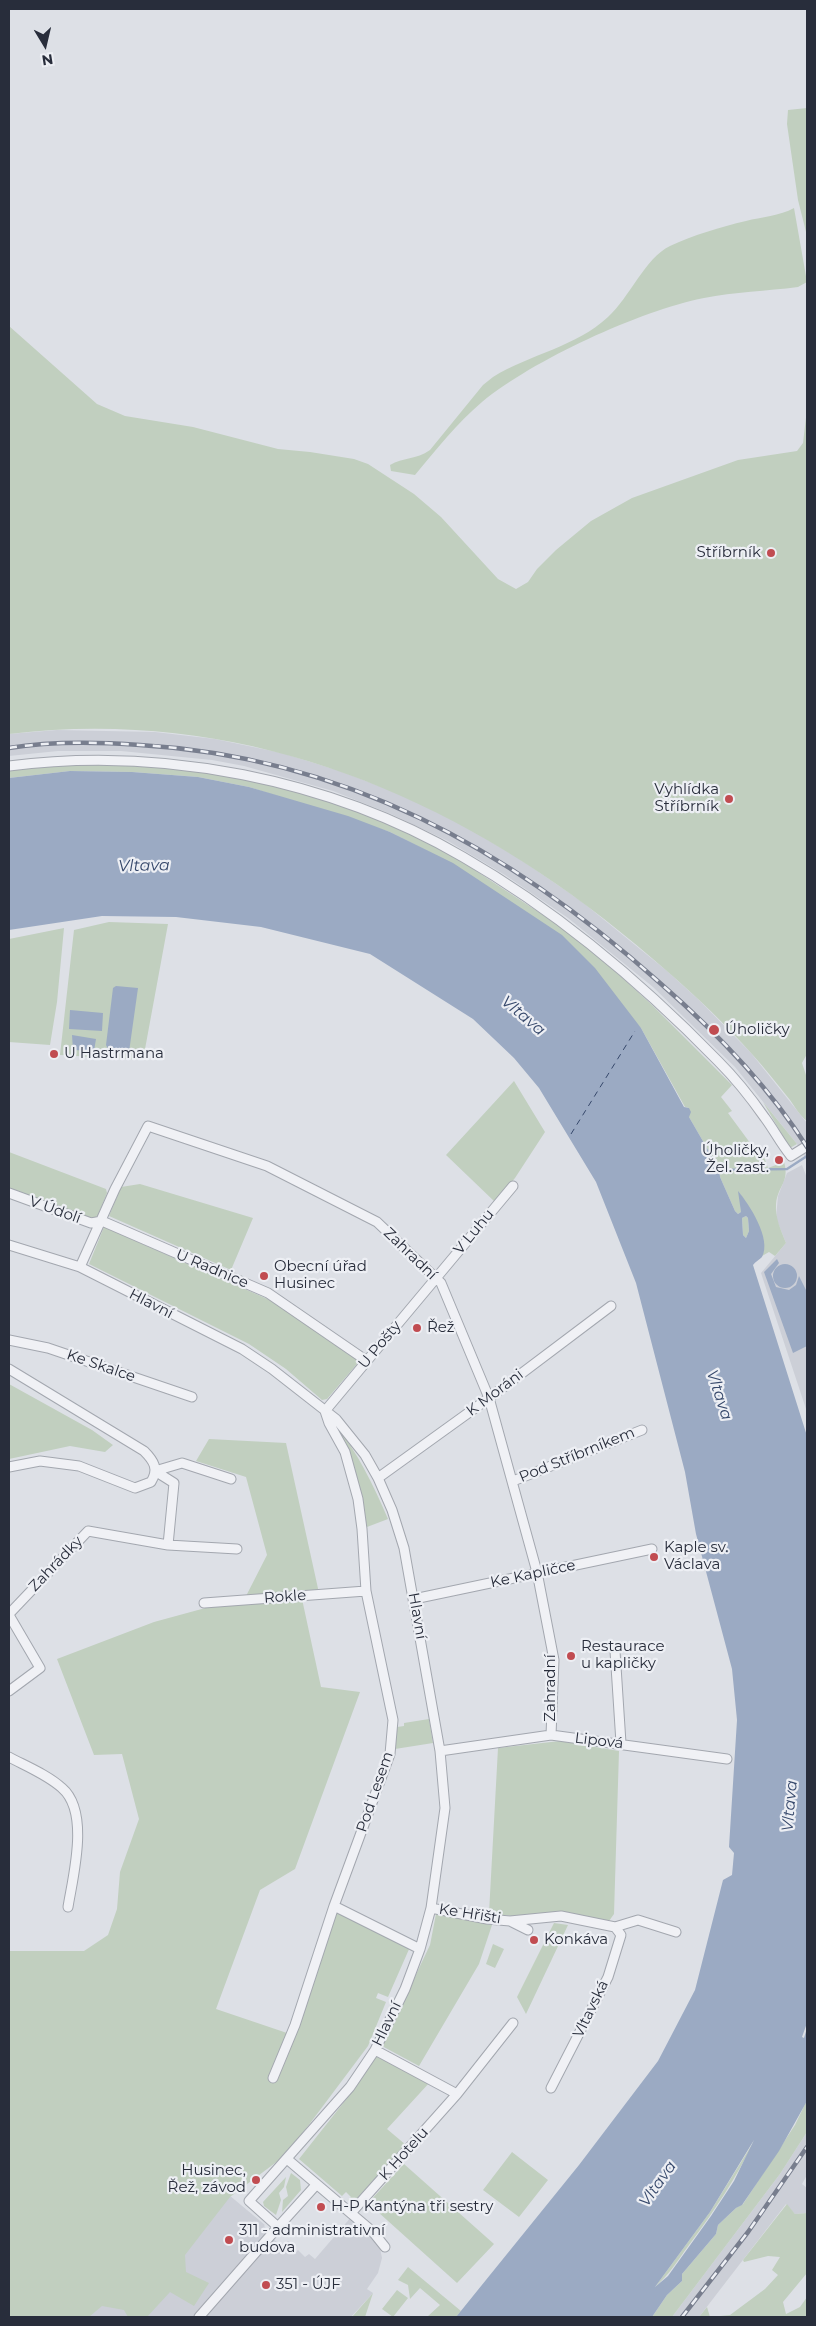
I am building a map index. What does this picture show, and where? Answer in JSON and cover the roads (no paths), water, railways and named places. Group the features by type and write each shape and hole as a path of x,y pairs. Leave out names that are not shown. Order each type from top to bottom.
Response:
{"street":[{"path":"9,766 68,761 139,760 228,772 310,791 415,832 462,856 520,893 582,939 653,998 720,1062 766,1118 791,1156 807,1146"},
{"name":"Zahradní","path":"80,1267 115,1189 148,1126 267,1166 377,1222 435,1279 445,1292 489,1398 537,1572 554,1660 551,1735"},
{"name":"V Luhu","path":"435,1279 513,1186"},
{"name":"V Údolí","path":"9,1193 91,1223 102,1221"},
{"name":"U Radnice","path":"102,1221 268,1293 366,1361"},
{"name":"Hlavní","path":"9,1245 80,1267 242,1349 272,1369 336,1419 365,1455 378,1478 392,1510 404,1548 440,1751 445,1808 431,1908 420,1949 405,1989 375,2050 350,2087 249,2201 278,2227"},
{"name":"U Pošty","path":"325,1411 435,1279"},
{"name":"K Moráni","path":"378,1478 489,1398 611,1306"},
{"name":"Ke Skalce","path":"9,1340 48,1348 192,1397"},
{"path":"9,1369 144,1451 155,1464 156,1471 151,1482 135,1488 79,1466 40,1461 9,1467"},
{"name":"Pod Lesem","path":"273,2078 295,2024 334,1906 390,1754 393,1720 366,1591 358,1498 345,1452 325,1411"},
{"name":"Pod Stříbrníkem","path":"513,1481 642,1430"},
{"path":"156,1471 182,1463 230,1479"},
{"path":"156,1471 174,1482 168,1545"},
{"name":"Zahrádky","path":"9,1614 88,1531 168,1545 237,1549"},
{"name":"Ke Kapličce","path":"414,1599 652,1549"},
{"name":"Rokle","path":"204,1603 366,1591"},
{"path":"9,1614 40,1668 9,1691"},
{"path":"615,1651 621,1743"},
{"name":"Lipová","path":"440,1751 551,1735 621,1743 727,1759"},
{"path":"9,1768 11,1758 56,1783 64,1789 71,1802 79,1830 68,1907"},
{"path":"334,1906 420,1949"},
{"name":"Ke Hřišti","path":"431,1908 487,1919 510,1921 561,1916 615,1927 638,1920 676,1932"},
{"name":"Ke Hřišti","path":"510,1921 528,1930"},
{"name":"Vltavská","path":"551,2088 608,1977 621,1935 615,1927"},
{"name":"K Hotelu","path":"351,2213 457,2094 513,2023"},
{"path":"375,2050 457,2094"},
{"path":"287,2159 373,2232 385,2247"},
{"path":"199,2317 316,2185"}],"water":[{"name":"Vltava","path":"70,771 132,772 198,777 249,787 348,816 390,832 453,863 562,935 595,968 641,1028 684,1107 689,1108 691,1112 689,1117 719,1169 720,1177 735,1211 738,1214 741,1212 738,1191 758,1222 764,1241 764,1250 762,1257 753,1265 807,1436 807,2023 802,2037 804,2038 807,2028 807,2101 779,2151 742,2205 736,2208 718,2225 716,2234 682,2274 682,2281 667,2295 652,2317 456,2317 579,2165 658,2061 695,1990 723,1880 732,1875 734,1853 729,1847 737,1720 732,1669 696,1534 685,1472 636,1283 596,1182 539,1088 514,1058 473,1019 370,954 261,927 176,917 102,916 9,930 9,778","holes":["746,1216 748,1218 749,1231 746,1238 743,1235 742,1218","754,2140 734,2181 711,2216 668,2276 655,2287 710,2212"]},
{"path":"116,986 138,988 129,1052 109,1051 106,1045 113,988"},
{"path":"70,1010 103,1013 102,1031 69,1029"},
{"path":"72,1035 96,1039 94,1051 73,1050"},
{"path":"777,1259 779,1263 771,1274 776,1287 789,1290 796,1285 799,1276 807,1292 807,1346 793,1353 764,1272"},
{"path":"785,1264 790,1265 796,1271 796,1281 790,1287 785,1288 780,1287 774,1281 773,1276 774,1271 780,1265"}],"waterway":[{"path":"718,1170 787,1169 807,1156"}],"railway":[{"path":"9,748 58,743 91,743 140,745 215,753 286,768 355,790 420,818 483,852 544,891 603,935 660,983 701,1020 740,1060 792,1124 807,1147"},
{"path":"682,2317 748,2232 807,2147"}],"place":[{"name":"Stříbrník","path":"771,553"},
{"name":"Vyhlídka Stříbrník","path":"729,799"},
{"name":"Úholičky","path":"714,1030"},
{"name":"U Hastrmana","path":"54,1054"},
{"name":"Úholičky, Žel. zast.","path":"779,1160"},
{"name":"Obecní úřad Husinec","path":"264,1276"},
{"name":"Řež","path":"417,1328"},
{"name":"Kaple sv. Václava","path":"654,1557"},
{"name":"Restaurace u kapličky","path":"571,1656"},
{"name":"Konkáva","path":"534,1940"},
{"name":"Husinec, Řež, závod","path":"256,2180"},
{"name":"H-P Kantýna tři sestry","path":"321,2207"},
{"name":"311 - administrativní budova","path":"229,2240"},
{"name":"351 - ÚJF","path":"266,2285"}]}
